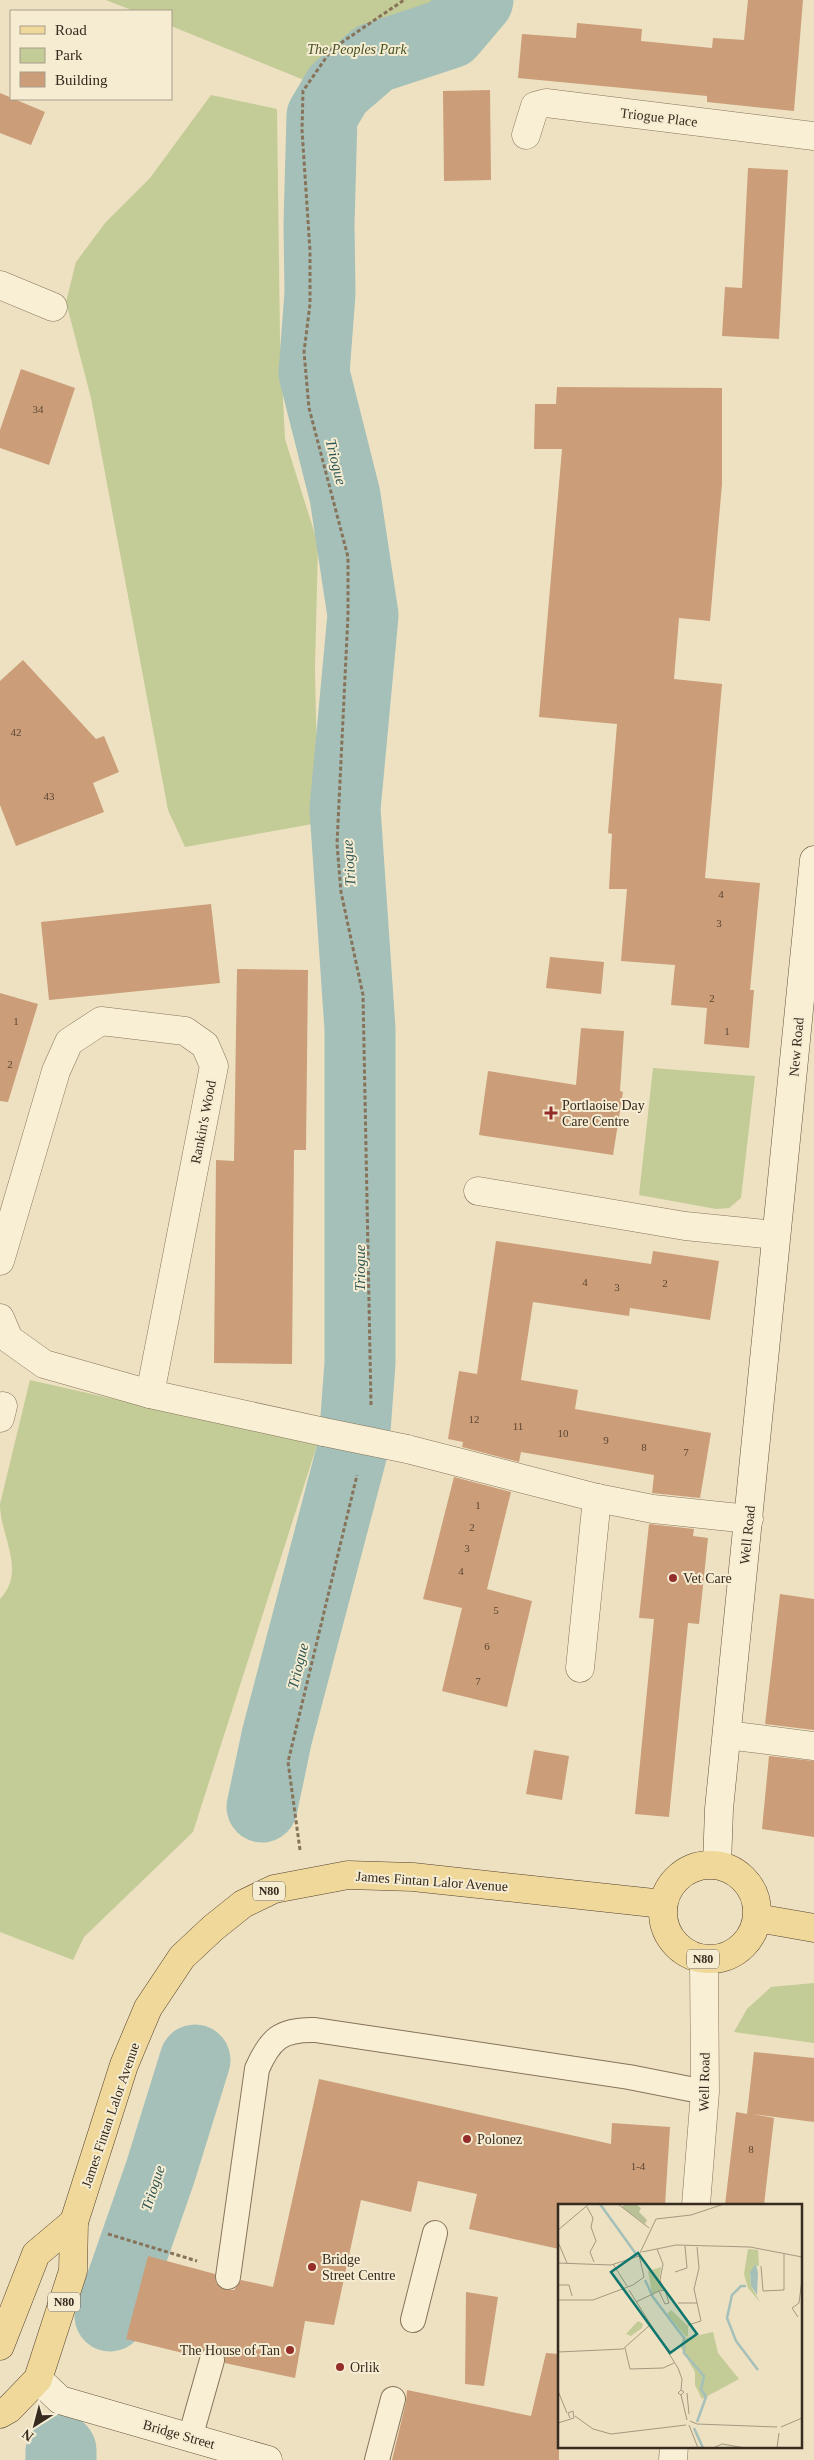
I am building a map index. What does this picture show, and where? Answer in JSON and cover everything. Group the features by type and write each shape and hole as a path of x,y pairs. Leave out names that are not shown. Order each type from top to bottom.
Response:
{"main road":[{"path":"663,1904 669,1889 683,1873 698,1866 717,1865 733,1870 748,1884 756,1899 757,1918 814,1928"},
{"name":"James Fintan Lalor Avenue","path":"0,2414 9,2409 38,2379 73,2271 74,2222 124,2065 148,2008 182,1957 213,1928 243,1904 274,1889 305,1881 348,1875 413,1877 663,1904"},
{"name":"N80","path":"663,1904 665,1928 673,1942 688,1954 704,1959 727,1956 741,1948 753,1933 757,1918"},
{"path":"0,2346 36,2254 74,2222"}],"street":[{"name":"Triogue Place","path":"526,135 535,106 546,103 814,136"},
{"path":"0,285 52,307"},
{"name":"New Road","path":"775,1235 788,1134 814,860"},
{"name":"Rankin's Wood","path":"0,1261 56,1071 69,1042 101,1021 185,1031 205,1045 214,1066 150,1394"},
{"path":"478,1192 685,1226 775,1235"},
{"name":"Well Road","path":"717,1865 719,1809 749,1519 775,1235"},
{"path":"0,1318 9,1339 44,1364 150,1394 407,1449 597,1498 653,1509 749,1519"},
{"path":"580,1668 597,1498"},
{"path":"727,1735 814,1746"},
{"name":"Well Road","path":"696,2204 704,2092 704,1959"},
{"name":"Bridge Street","path":"38,2379 60,2400 268,2460"}],"lane":[{"path":"229,2274 257,2069 271,2041 282,2035 299,2030 315,2030 629,2077 704,2092"},
{"path":"413,2320 435,2233"},
{"path":"190,2438 212,2360"},
{"path":"377,2460 393,2399"}],"path":[{"path":"370,1411 372,1402 363,995 341,892 337,844 348,615 348,557 309,408 304,352 310,304 310,251 302,130 303,92 332,49 404,0"},
{"path":"305,1881 288,1762 358,1473"},
{"path":"120,2238 229,2274"}],"green space":[{"name":"The Peoples Park","path":"106,0 511,0 508,8 446,56 361,103 172,26 172,10 131,10"},
{"path":"211,95 277,109 280,340 285,439 318,544 315,668 318,823 185,847 168,810 91,398 66,302 76,262 105,223 150,178"},
{"path":"653,1068 755,1076 741,1198 729,1208 716,1209 639,1195"},
{"path":"30,1380 317,1445 193,1832 84,1937 73,1960 0,1932 0,1599 8,1588 12,1565 0,1504"},
{"path":"814,1983 814,2043 734,2032 747,2009 771,1987"}],"building":[{"path":"748,0 803,0 794,111 707,102 707,96 518,78 522,34 576,38 577,23 642,29 641,41 712,48 713,38 744,40"},
{"path":"490,90 491,180 444,181 443,91"},
{"path":"0,93 10,97 10,100 17,100 45,112 31,145 0,133"},
{"path":"748,168 788,170 779,339 722,336 725,287 742,288"},
{"path":"21,369 75,388 49,465 0,448 0,430"},
{"path":"557,387 722,388 722,484 710,621 679,618 674,679 722,684 705,878 760,883 750,990 754,990 749,1048 704,1044 707,1008 671,1005 675,965 621,961 627,889 609,889 612,834 608,833 617,724 539,717 562,449 534,449 535,404 556,404"},
{"path":"23,660 96,739 104,736 119,772 93,783 104,812 16,846 0,805 0,681"},
{"path":"211,904 220,983 49,1000 41,922"},
{"path":"550,957 604,962 601,994 546,988"},
{"path":"237,969 308,970 306,1150 294,1150 292,1364 214,1363 216,1160 234,1161"},
{"path":"0,993 38,1004 8,1102 0,1101"},
{"name":"Portlaoise Day Care Centre","path":"581,1028 624,1031 620,1091 623,1092 613,1155 479,1135 488,1071 576,1085"},
{"path":"496,1241 651,1264 653,1251 719,1261 710,1320 630,1308 629,1316 533,1302 521,1380 578,1390 575,1409 711,1433 700,1498 652,1493 654,1475 521,1452 519,1462 462,1447 463,1442 448,1439 459,1371 477,1374"},
{"path":"454,1477 511,1492 487,1589 532,1601 507,1707 442,1691 462,1608 423,1599"},
{"path":"649,1524 694,1529 693,1536 708,1538 699,1624 688,1623 669,1817 635,1814 654,1619 639,1618"},
{"path":"780,1594 814,1599 814,1730 765,1724"},
{"path":"534,1750 569,1756 562,1800 526,1794"},
{"path":"769,1756 814,1761 814,1837 762,1829"},
{"path":"754,2052 814,2058 814,2122 752,2114 774,2118 764,2204 725,2204 736,2112 747,2114"},
{"name":"Bridge Street Centre","path":"319,2079 611,2144 612,2123 670,2127 665,2204 558,2204 558,2249 469,2229 477,2194 418,2181 411,2212 361,2200 334,2325 305,2321 295,2378 225,2363 222,2351 215,2347 203,2350 199,2357 126,2339 148,2256 215,2274 216,2283 226,2290 234,2290 241,2280 273,2287"},
{"path":"466,2292 498,2297 484,2386 465,2384"},
{"path":"546,2353 558,2354 559,2460 392,2460 406,2402 407,2390 531,2416"}],"waterway":[{"name":"Triogue","path":"262,1807 277,1736 354,1444 360,1363 360,1029 345,809 363,615 345,496 314,373 320,293 319,224 322,116 338,89 374,58 450,33 478,0"},
{"name":"Triogue","path":"110,2316 160,2173 195,2060"},
{"name":"Triogue","path":"61,2450 61,2460"}],"place":[{"name":"Portlaoise Day Care Centre","path":"551,1113"},
{"name":"Vet Care","path":"673,1578"},
{"name":"Polonez","path":"467,2139"},
{"name":"Bridge Street Centre","path":"312,2267"},
{"name":"The House of Tan","path":"290,2350"},
{"name":"Orlik","path":"340,2367"}]}
